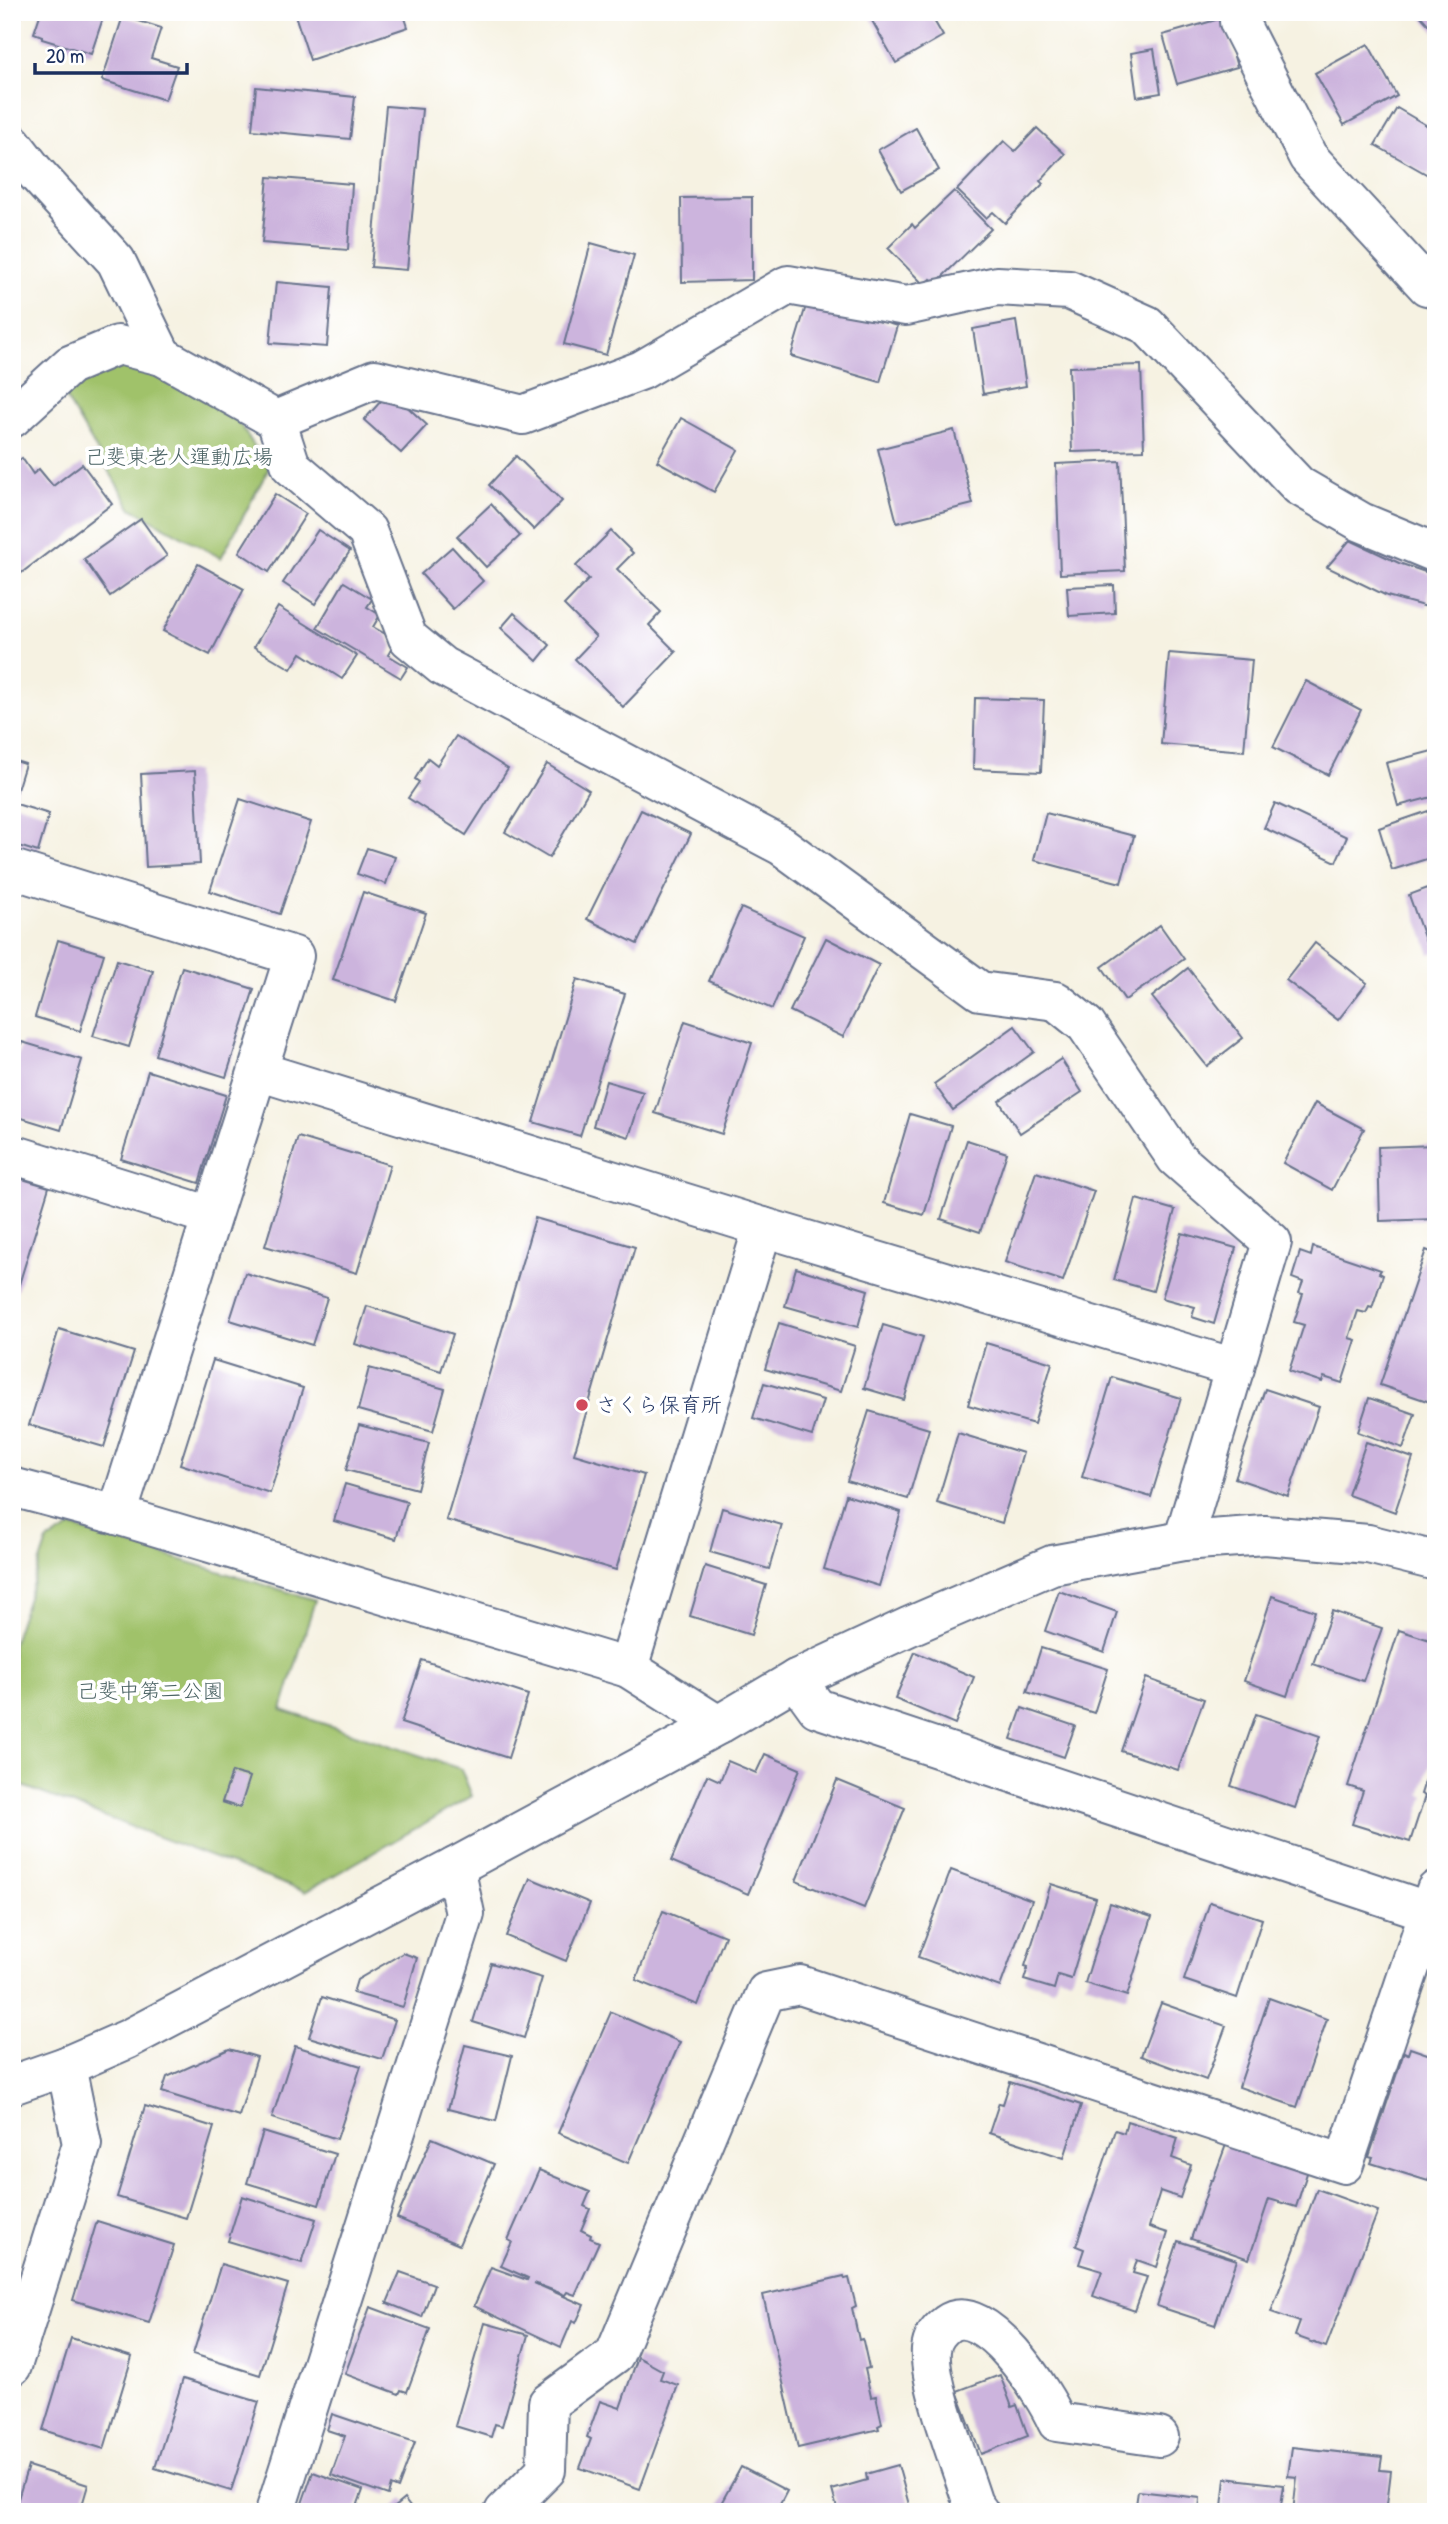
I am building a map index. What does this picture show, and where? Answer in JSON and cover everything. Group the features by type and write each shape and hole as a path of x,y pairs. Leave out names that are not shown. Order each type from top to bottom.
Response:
{"street":[{"path":"1240,12 1239,22 1308,158 1427,286 1436,288"},
{"path":"12,143 116,261 162,356"},
{"path":"276,421 375,379 523,415 642,370 788,285 906,306 997,286 1069,290 1147,325 1299,486 1362,522 1436,553"},
{"path":"12,418 70,365 118,345 162,356 276,421 291,466 367,531 408,638 442,666 782,846 980,991 1056,1001 1086,1025 1177,1158 1272,1242 1183,1541"},
{"path":"12,869 293,956 117,1515"},
{"path":"258,1071 763,1227 1235,1368"},
{"path":"12,1154 211,1216"},
{"path":"628,1668 763,1227"},
{"path":"12,1487 117,1515 628,1668 718,1725"},
{"path":"12,2085 66,2066 128,2039 455,1867 718,1725 796,1679 1052,1565 1183,1541 1265,1535 1368,1544 1436,1562"},
{"path":"504,2512 547,2470 548,2403 615,2354 766,1992 800,1985 1344,2164 1433,1905 817,1709 796,1679"},
{"path":"275,2512 465,1914 455,1867"},
{"path":"12,2366 82,2144 66,2066"},
{"path":"979,2512 973,2504 933,2374 931,2350 934,2339 940,2329 951,2321 963,2319 995,2335 1034,2381 1049,2403 1057,2422 1159,2437"}],"green space":[{"name":"己斐東老人運動広場","path":"121,357 227,405 269,468 221,558 131,508 61,390"},
{"name":"己斐中第二公園","path":"72,1527 315,1600 282,1710 461,1769 472,1796 305,1892 12,1782 12,1645 47,1541"}],"building":[{"path":"12,12 22,12 13,41 12,41"},
{"path":"41,12 105,12 91,54 42,39 42,36 34,33"},
{"path":"294,12 403,12 408,27 310,60"},
{"path":"867,12 929,12 943,36 896,63"},
{"path":"1417,12 1436,12 1436,33"},
{"path":"123,16 161,28 151,58 177,66 165,100 102,80"},
{"path":"1223,18 1237,67 1177,84 1163,35"},
{"path":"1368,44 1397,96 1344,125 1315,73"},
{"path":"1154,49 1161,93 1137,97 1131,53"},
{"path":"256,87 355,97 350,139 252,130"},
{"path":"386,106 422,109 407,270 371,267"},
{"path":"1397,108 1436,131 1436,162 1428,175 1375,145"},
{"path":"916,128 939,170 901,191 878,150"},
{"path":"1037,128 1065,154 1040,181 1043,184 1005,223 993,212 986,218 957,190 1004,141 1015,151"},
{"path":"268,177 352,184 348,250 262,243"},
{"path":"954,191 991,229 936,283 931,279 925,286 888,248 912,224 915,228"},
{"path":"752,197 752,280 682,282 681,198"},
{"path":"591,243 634,255 606,355 564,344"},
{"path":"276,282 332,287 327,347 270,343"},
{"path":"808,299 897,326 880,382 791,356"},
{"path":"1016,321 1026,386 983,394 973,329"},
{"path":"1141,365 1144,450 1072,452 1069,367"},
{"path":"390,391 427,425 401,453 364,420"},
{"path":"681,418 738,450 714,492 657,461"},
{"path":"954,430 973,504 897,523 878,449"},
{"path":"12,456 17,462 22,458 33,474 39,469 53,486 82,464 112,504 16,577 12,572"},
{"path":"516,456 562,501 534,530 489,485"},
{"path":"1120,461 1125,571 1060,574 1056,464"},
{"path":"275,494 306,514 269,572 239,552"},
{"path":"491,504 520,536 486,567 457,536"},
{"path":"141,519 167,556 110,596 84,559"},
{"path":"318,530 350,551 315,604 283,583"},
{"path":"611,531 633,553 617,569 661,612 649,625 676,652 623,707 575,659 596,637 564,605 589,579 576,566"},
{"path":"1350,540 1399,563 1431,574 1427,607 1387,596 1327,567"},
{"path":"452,547 483,581 453,609 421,574"},
{"path":"198,564 244,589 210,655 163,631"},
{"path":"344,582 372,599 367,607 380,615 373,627 387,635 393,646 388,655 408,667 401,678 317,628"},
{"path":"1114,585 1115,613 1069,616 1067,587"},
{"path":"278,607 357,656 342,679 301,653 291,669 254,647"},
{"path":"514,613 550,645 537,661 501,628"},
{"path":"1169,653 1252,660 1244,751 1161,744"},
{"path":"1306,681 1361,710 1328,775 1273,747"},
{"path":"975,698 1044,700 1041,772 973,769"},
{"path":"456,736 508,769 466,835 408,798 419,782 415,779 428,758 437,765"},
{"path":"1436,750 1436,796 1398,806 1386,763"},
{"path":"12,760 25,764 13,803 49,814 38,852 12,844"},
{"path":"547,764 589,790 549,858 505,832"},
{"path":"195,771 200,864 146,867 141,774"},
{"path":"240,799 311,822 280,914 210,891"},
{"path":"1275,803 1347,837 1336,862 1264,828"},
{"path":"641,810 691,834 637,944 587,919"},
{"path":"1428,811 1436,838 1436,856 1392,870 1379,828"},
{"path":"1046,813 1134,836 1121,883 1034,860"},
{"path":"367,848 395,857 386,884 357,874"},
{"path":"1436,885 1436,952 1430,954 1409,895"},
{"path":"363,892 426,913 396,1001 333,980"},
{"path":"741,908 804,936 772,1009 709,981"},
{"path":"1160,925 1184,959 1125,1000 1102,967"},
{"path":"826,938 879,965 843,1037 790,1011"},
{"path":"58,940 104,954 80,1031 35,1017"},
{"path":"1315,943 1367,983 1338,1020 1286,980"},
{"path":"117,960 153,971 129,1047 93,1036"},
{"path":"182,967 254,989 226,1077 155,1055"},
{"path":"1188,968 1243,1038 1207,1066 1152,997"},
{"path":"577,979 625,994 580,1136 533,1122"},
{"path":"685,1021 752,1043 722,1134 655,1113"},
{"path":"1015,1026 1034,1052 953,1110 934,1084"},
{"path":"22,1042 82,1060 61,1130 12,1115 12,1074"},
{"path":"1061,1059 1082,1092 1020,1133 999,1101"},
{"path":"148,1071 226,1095 199,1183 121,1159"},
{"path":"606,1081 643,1092 629,1137 593,1126"},
{"path":"1315,1103 1364,1129 1332,1190 1283,1163"},
{"path":"910,1114 951,1126 924,1215 884,1203"},
{"path":"298,1137 390,1165 357,1273 265,1246"},
{"path":"967,1140 1007,1153 980,1232 941,1219"},
{"path":"1436,1145 1436,1219 1380,1221 1378,1147"},
{"path":"1036,1172 1094,1191 1063,1281 1005,1262"},
{"path":"12,1176 49,1187 17,1291 12,1290"},
{"path":"1136,1199 1175,1210 1153,1291 1114,1280"},
{"path":"535,1218 635,1247 574,1454 644,1475 616,1570 446,1520"},
{"path":"1182,1233 1236,1248 1214,1324 1192,1317 1195,1307 1162,1298"},
{"path":"1313,1247 1381,1270 1379,1273 1383,1275 1372,1308 1369,1307 1366,1313 1358,1311 1349,1338 1356,1340 1342,1383 1324,1377 1322,1382 1289,1371 1304,1325 1294,1322 1303,1294 1299,1293 1303,1282 1292,1278 1300,1252 1311,1256"},
{"path":"1426,1250 1436,1254 1436,1404 1380,1385"},
{"path":"796,1268 868,1290 858,1327 785,1306"},
{"path":"245,1273 327,1298 312,1345 230,1320"},
{"path":"367,1306 453,1334 441,1371 355,1344"},
{"path":"779,1323 855,1346 841,1391 765,1369"},
{"path":"883,1325 923,1337 904,1400 864,1388"},
{"path":"59,1329 134,1352 104,1447 29,1425"},
{"path":"986,1343 1052,1363 1034,1424 968,1405"},
{"path":"213,1360 303,1388 270,1493 180,1464"},
{"path":"369,1368 445,1389 433,1431 358,1410"},
{"path":"1112,1377 1181,1398 1151,1497 1082,1477"},
{"path":"764,1383 823,1400 812,1436 753,1418"},
{"path":"1265,1389 1319,1407 1288,1496 1235,1478"},
{"path":"1369,1398 1415,1414 1403,1448 1358,1432"},
{"path":"869,1411 929,1429 908,1499 847,1481"},
{"path":"359,1425 429,1443 417,1489 346,1470"},
{"path":"958,1433 1023,1453 1002,1523 937,1503"},
{"path":"1366,1442 1413,1458 1395,1512 1348,1495"},
{"path":"345,1484 407,1502 396,1539 334,1521"},
{"path":"846,1495 901,1512 879,1586 824,1569"},
{"path":"722,1508 782,1525 769,1569 710,1552"},
{"path":"705,1566 766,1585 751,1635 690,1616"},
{"path":"1059,1591 1117,1612 1104,1652 1045,1631"},
{"path":"1272,1596 1315,1611 1287,1696 1244,1681"},
{"path":"1332,1611 1382,1628 1363,1681 1313,1664"},
{"path":"1399,1630 1436,1642 1436,1747 1421,1794 1425,1796 1410,1842 1352,1824 1363,1791 1348,1786"},
{"path":"1041,1648 1108,1669 1094,1713 1027,1692"},
{"path":"915,1652 974,1677 955,1724 895,1699"},
{"path":"422,1660 528,1695 508,1758 401,1723"},
{"path":"1146,1678 1204,1699 1178,1770 1121,1751"},
{"path":"1022,1708 1075,1726 1064,1757 1011,1739"},
{"path":"1256,1714 1320,1736 1295,1808 1231,1786"},
{"path":"765,1754 800,1769 748,1894 671,1861 707,1775 720,1781 728,1761 756,1773"},
{"path":"232,1772 250,1777 240,1808 222,1802"},
{"path":"837,1780 905,1808 864,1908 796,1881"},
{"path":"951,1870 1032,1900 1000,1987 918,1957"},
{"path":"530,1878 590,1903 566,1961 506,1936"},
{"path":"1051,1884 1096,1898 1071,1979 1058,1975 1054,1989 1024,1980 1028,1967 1025,1966"},
{"path":"1210,1902 1262,1919 1237,1998 1184,1980"},
{"path":"1110,1903 1152,1917 1127,1996 1085,1983"},
{"path":"663,1911 725,1936 698,2005 636,1980"},
{"path":"403,1953 417,1958 403,2007 353,1993 357,1980"},
{"path":"491,1963 542,1978 524,2038 473,2022"},
{"path":"322,1997 395,2020 382,2059 309,2037"},
{"path":"1269,1998 1327,2019 1297,2107 1239,2087"},
{"path":"1161,2003 1226,2026 1206,2080 1141,2056"},
{"path":"611,2012 680,2042 628,2163 558,2133"},
{"path":"465,2045 512,2056 496,2121 448,2109"},
{"path":"295,2046 361,2066 337,2139 272,2118"},
{"path":"1410,2048 1436,2057 1436,2159 1428,2181 1371,2163 1373,2158 1369,2157 1404,2052 1408,2054"},
{"path":"229,2049 257,2057 239,2116 162,2092 167,2077"},
{"path":"1010,2082 1081,2105 1064,2158 989,2133 999,2103 1003,2104"},
{"path":"145,2106 214,2127 186,2218 117,2197"},
{"path":"1127,2121 1178,2138 1172,2158 1191,2165 1180,2198 1160,2191 1149,2227 1168,2233 1157,2267 1137,2260 1133,2273 1147,2277 1135,2311 1093,2296 1102,2271 1079,2264 1084,2249 1076,2246 1115,2130 1124,2133"},
{"path":"263,2132 335,2154 319,2205 247,2183"},
{"path":"432,2138 494,2164 459,2245 397,2218"},
{"path":"1227,2142 1308,2170 1296,2207 1269,2199 1249,2259 1191,2239"},
{"path":"539,2170 590,2192 584,2206 590,2209 581,2230 599,2242 575,2295 567,2292 565,2295 534,2283 584,2305 576,2323 572,2321 561,2347 474,2306 491,2267 527,2280 528,2278 501,2266 512,2242 508,2240"},
{"path":"1317,2189 1378,2211 1326,2347 1295,2336 1300,2322 1271,2312"},
{"path":"242,2196 316,2219 302,2263 228,2241"},
{"path":"97,2221 174,2245 149,2323 73,2300"},
{"path":"1178,2241 1237,2260 1215,2325 1157,2306"},
{"path":"221,2264 288,2284 260,2375 193,2354"},
{"path":"400,2272 434,2284 422,2317 387,2303"},
{"path":"844,2276 845,2279 849,2278 856,2306 852,2308 859,2340 863,2341 869,2368 865,2369 871,2397 876,2396 882,2424 878,2426 879,2429 798,2448 763,2295"},
{"path":"370,2307 430,2329 407,2392 401,2390 399,2394 345,2374"},
{"path":"485,2323 528,2335 502,2426 495,2424 491,2437 455,2426"},
{"path":"71,2338 132,2357 104,2449 43,2430"},
{"path":"638,2357 663,2371 660,2379 678,2385 640,2489 580,2468 591,2439 587,2437 600,2401 620,2408"},
{"path":"1000,2375 1012,2407 1017,2405 1028,2436 981,2454 957,2391"},
{"path":"183,2379 259,2402 231,2491 155,2468"},
{"path":"332,2414 415,2442 398,2488 391,2485 388,2495 331,2475 345,2436 327,2430"},
{"path":"1292,2447 1382,2457 1380,2470 1391,2471 1386,2512 1293,2512 1297,2477 1288,2476"},
{"path":"898,2465 911,2512 838,2512 832,2490 867,2480 866,2474"},
{"path":"28,2466 88,2485 80,2512 14,2512"},
{"path":"741,2467 787,2491 778,2508 785,2512 720,2512 722,2508 719,2507"},
{"path":"313,2472 363,2490 355,2512 299,2512"},
{"path":"1225,2478 1284,2485 1280,2512 1222,2507"},
{"path":"1138,2491 1200,2498 1199,2512 1135,2512"},
{"path":"404,2499 414,2512 388,2512"}],"place":[{"name":"さくら保育所","path":"582,1405"}]}
